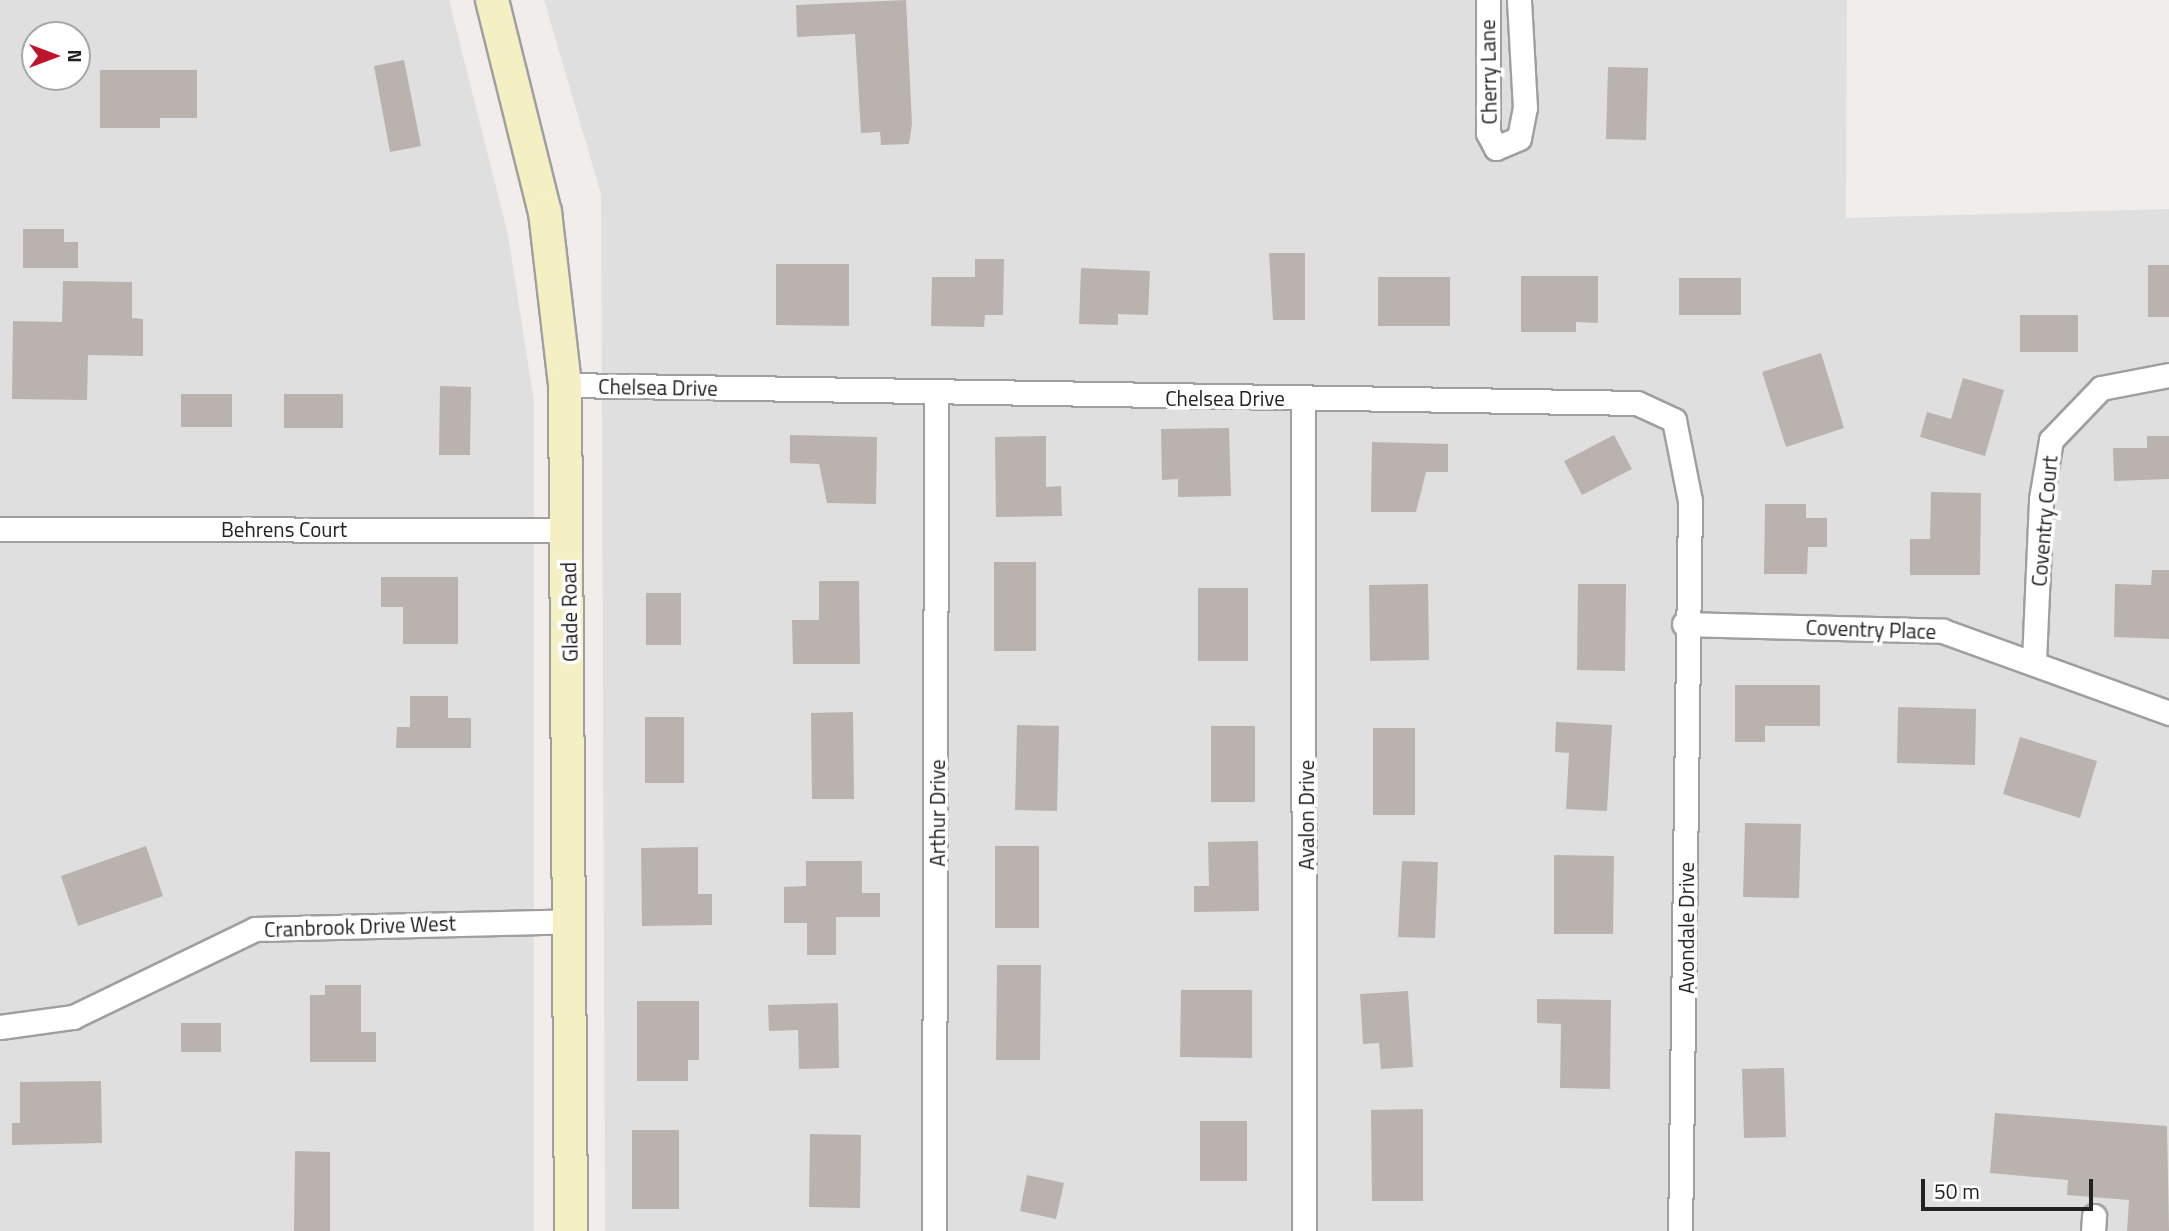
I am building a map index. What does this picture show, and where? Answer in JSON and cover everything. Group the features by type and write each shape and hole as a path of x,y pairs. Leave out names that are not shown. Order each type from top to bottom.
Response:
{"main road":[{"name":"Glade Road","path":"492,0 545,212 565,385 572,921 571,1231"}],"street":[{"name":"Cherry Lane","path":"1488,0 1488,133 1496,148 1519,138 1525,108 1519,0"},
{"name":"Coventry Court","path":"2034,661 2041,499 2051,440 2101,388 2169,375"},
{"name":"Chelsea Drive","path":"565,385 936,395 1303,398 1653,405 1674,420 1681,435 1690,501 1684,624"},
{"name":"Arthur Drive","path":"934,1231 936,395"},
{"name":"Avalon Drive","path":"1303,398 1304,1231"},
{"name":"Behrens Court","path":"0,529 568,530"},
{"name":"Coventry Place","path":"1684,624 1943,631 2034,661 2169,713"},
{"name":"Avondale Drive","path":"1680,1231 1687,980 1684,624"},
{"name":"Cranbrook Drive West","path":"0,1027 73,1017 255,929 572,921"}],"shaded area":[{"path":"0,0 449,0 508,235 534,402 534,1231 0,1231"},
{"path":"544,0 1847,0 1846,218 2169,209 2169,1231 605,1231 601,194"}],"building":[{"path":"906,0 912,124 909,144 881,145 880,132 861,133 855,34 797,37 796,5"},
{"path":"404,60 421,146 390,152 374,66"},
{"path":"1608,67 1648,68 1646,140 1606,139"},
{"path":"100,70 197,70 197,118 160,118 160,128 100,128"},
{"path":"23,229 64,229 64,242 78,242 78,268 23,268"},
{"path":"1269,253 1305,253 1305,320 1273,320"},
{"path":"975,259 1004,259 1003,315 985,315 984,327 931,326 932,277 975,277"},
{"path":"776,264 849,264 849,326 776,325"},
{"path":"2148,265 2169,265 2169,317 2148,317"},
{"path":"1081,268 1150,271 1148,315 1118,314 1118,325 1079,324"},
{"path":"1521,276 1598,276 1598,323 1576,322 1576,332 1521,332"},
{"path":"1378,277 1450,277 1450,326 1378,326"},
{"path":"1679,278 1741,278 1741,315 1679,315"},
{"path":"63,281 132,282 132,318 143,319 143,356 88,355 87,400 12,399 13,321 62,322"},
{"path":"2020,315 2078,315 2078,352 2020,352"},
{"path":"1821,353 1844,428 1786,447 1762,372"},
{"path":"1963,378 2004,390 1985,456 1920,437 1927,412 1951,419"},
{"path":"440,386 471,387 470,455 439,455"},
{"path":"181,394 232,394 232,427 181,427"},
{"path":"284,394 343,394 343,428 284,428"},
{"path":"1229,428 1231,496 1178,497 1178,479 1162,480 1161,429"},
{"path":"790,435 877,437 876,504 827,503 819,464 790,463"},
{"path":"1614,435 1632,469 1582,495 1564,461"},
{"path":"1046,436 1046,487 1061,486 1062,516 996,517 995,437"},
{"path":"2147,436 2169,436 2169,479 2114,481 2113,448 2147,448"},
{"path":"1372,442 1448,444 1448,472 1426,472 1416,512 1371,512"},
{"path":"1931,492 1981,493 1980,575 1910,575 1910,539 1930,539"},
{"path":"1765,504 1806,504 1806,518 1827,518 1827,547 1808,547 1807,574 1764,574"},
{"path":"994,562 1036,562 1036,651 994,651"},
{"path":"2152,570 2169,570 2169,639 2114,637 2115,584 2151,585"},
{"path":"381,577 458,577 458,644 403,644 403,607 381,607"},
{"path":"819,581 859,581 860,664 793,664 792,620 819,620"},
{"path":"1428,584 1429,660 1370,661 1369,585"},
{"path":"1578,584 1626,584 1625,671 1577,670"},
{"path":"1198,588 1248,588 1248,661 1198,661"},
{"path":"646,593 681,593 681,645 646,645"},
{"path":"1735,685 1820,685 1820,726 1765,726 1765,742 1735,742"},
{"path":"410,696 448,696 448,718 471,718 471,748 396,748 397,727 410,727"},
{"path":"1898,707 1976,709 1975,765 1897,763"},
{"path":"853,712 854,799 812,799 811,713"},
{"path":"645,717 684,717 684,783 645,783"},
{"path":"1556,722 1612,725 1607,811 1566,809 1569,753 1555,752"},
{"path":"1017,725 1059,726 1057,811 1015,810"},
{"path":"1211,726 1255,726 1255,802 1211,802"},
{"path":"1373,728 1415,728 1415,815 1373,815"},
{"path":"2020,737 2097,761 2080,818 2003,794"},
{"path":"1745,823 1801,824 1799,898 1743,897"},
{"path":"1258,841 1259,911 1194,912 1194,886 1209,886 1208,842"},
{"path":"146,846 163,896 78,926 61,876"},
{"path":"995,846 1039,846 1039,928 995,928"},
{"path":"698,847 698,894 712,894 712,925 642,926 641,848"},
{"path":"1554,855 1614,856 1613,934 1554,934"},
{"path":"806,861 862,861 862,893 880,893 880,917 836,917 836,955 807,955 807,923 784,923 784,887 806,886"},
{"path":"1402,861 1438,862 1435,938 1398,937"},
{"path":"997,965 1041,965 1040,1060 996,1060"},
{"path":"325,985 361,985 361,1032 376,1032 376,1062 310,1062 310,995 325,995"},
{"path":"1181,990 1252,990 1252,1058 1180,1057"},
{"path":"1408,991 1413,1067 1381,1069 1379,1043 1363,1044 1360,994"},
{"path":"1537,999 1611,1000 1610,1089 1560,1088 1561,1024 1537,1023"},
{"path":"637,1001 699,1001 699,1060 688,1060 688,1081 637,1081"},
{"path":"838,1003 839,1068 799,1069 798,1030 769,1031 768,1005"},
{"path":"181,1023 221,1023 221,1052 181,1052"},
{"path":"1784,1068 1786,1137 1744,1138 1742,1069"},
{"path":"101,1081 102,1143 12,1145 12,1123 20,1123 20,1082"},
{"path":"1423,1109 1423,1201 1372,1201 1371,1110"},
{"path":"1995,1113 2167,1126 2169,1231 2127,1231 2129,1200 2067,1195 2068,1180 1990,1173"},
{"path":"1200,1121 1247,1121 1247,1181 1200,1181"},
{"path":"632,1130 679,1130 679,1209 632,1209"},
{"path":"810,1134 861,1135 860,1208 809,1207"},
{"path":"295,1151 330,1152 330,1231 294,1231"},
{"path":"1027,1175 1064,1183 1056,1219 1020,1211"}]}
